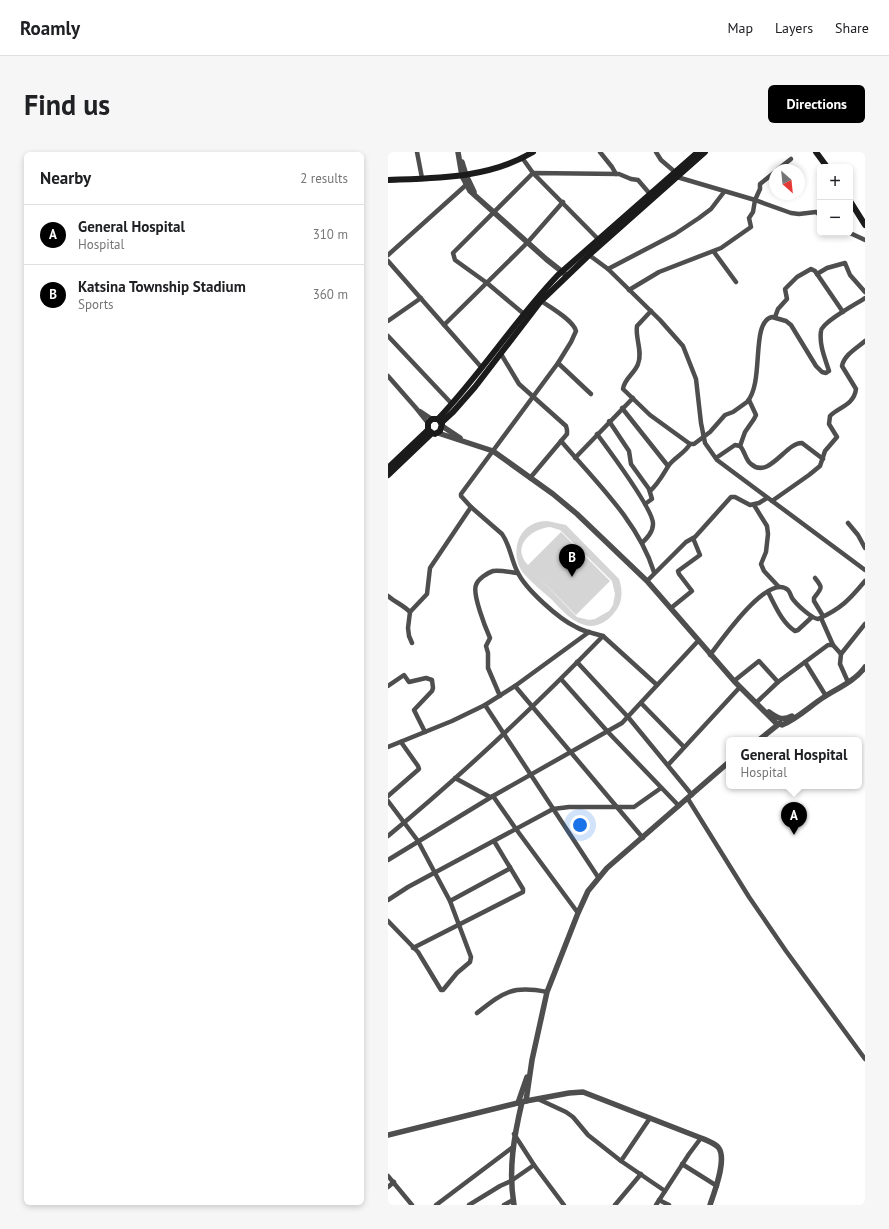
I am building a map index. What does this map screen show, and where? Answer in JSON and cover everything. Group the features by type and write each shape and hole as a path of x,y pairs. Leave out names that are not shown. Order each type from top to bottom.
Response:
{"main road":[{"path":"388,180 464,176 500,168 522,159 534,152"},
{"path":"388,468 462,401 501,354 562,275 589,255 698,152"},
{"path":"388,475 435,426 539,295 650,194 705,152"},
{"path":"816,152 825,164"},
{"path":"853,206 865,225"}],"street":[{"path":"417,152 422,178"},
{"path":"600,152 616,174"},
{"path":"656,152 661,160 676,174 724,192 755,200 791,213 817,213"},
{"path":"459,153 466,185 476,197 562,275"},
{"path":"522,159 533,173 599,240"},
{"path":"785,164 791,159"},
{"path":"524,314 487,283 455,260 453,253 533,173 622,175 638,180 650,194"},
{"path":"464,176 476,197"},
{"path":"629,290 659,272 714,252 751,227 749,218 753,212 761,182 769,176"},
{"path":"388,256 466,185"},
{"path":"608,269 675,234 700,218 711,209 724,192"},
{"path":"444,325 527,243 563,202"},
{"path":"853,234 865,240"},
{"path":"714,252 736,282"},
{"path":"589,255 608,269 651,311 683,346 696,379 705,443 716,458 767,498 865,570"},
{"path":"388,261 482,368"},
{"path":"817,274 827,268 845,263 850,275 865,292"},
{"path":"775,318 778,309 787,299 785,289 797,277 811,269 815,271 843,312"},
{"path":"388,321 421,298"},
{"path":"651,311 637,326 639,363 622,386 624,390 650,415 690,444 694,444 710,432 725,415 733,412 749,400 756,381 760,329 770,317 786,321 791,325 816,366 822,372 826,373 829,371 821,344 821,329 826,323 865,298"},
{"path":"541,301 559,313 575,328 576,331 558,364 461,494 462,497 506,539 517,573 531,591 562,618 577,628 603,636 657,685"},
{"path":"388,336 452,404"},
{"path":"772,501 820,466 825,451 837,437 829,424 830,416 850,403 855,392 854,384 842,366 843,362 846,356 865,341"},
{"path":"501,354 514,376 532,397 566,426 568,430 567,434 530,478"},
{"path":"558,364 591,394"},
{"path":"388,376 416,408 435,426 465,441 493,451 577,514 647,581 734,681 762,708 781,722"},
{"path":"575,458 633,398"},
{"path":"740,446 745,432 756,415 749,400"},
{"path":"622,408 668,466"},
{"path":"610,421 629,451 631,464 650,491 651,500 645,504"},
{"path":"597,434 645,504 652,517 653,524 650,533 642,543"},
{"path":"560,441 613,502 642,543 654,572"},
{"path":"740,446 746,459 758,468 775,462 792,445 798,442 802,443 823,459"},
{"path":"650,491 661,479 668,466 688,449 690,444"},
{"path":"716,458 735,445 740,446"},
{"path":"647,581 654,572 686,542 693,538 731,497 735,497 750,505 754,505 767,498"},
{"path":"754,505 767,526 768,534 766,552 761,564 764,571 778,586 789,591 793,600 812,617 822,617 848,601 865,581"},
{"path":"412,643 408,628 410,612 427,594 430,568 471,506"},
{"path":"848,523 858,535 865,548"},
{"path":"671,608 692,591 678,571 700,556 693,538"},
{"path":"500,696 488,668 488,654 486,646 490,639 478,604 475,587 486,574 493,572 517,573"},
{"path":"815,578 821,587 821,590 814,598 814,601 833,645 841,654"},
{"path":"710,655 738,617 751,605 778,586"},
{"path":"768,592 780,614 791,629 795,631 798,630 812,617"},
{"path":"388,596 404,606 410,612"},
{"path":"848,682 840,664 841,654 865,624"},
{"path":"388,747 485,705 515,686 589,632"},
{"path":"388,836 504,733 561,679 603,636"},
{"path":"388,860 492,796 622,723 698,640"},
{"path":"756,702 778,682 805,662 828,645 833,645"},
{"path":"734,681 759,661 778,682"},
{"path":"577,662 628,717 668,765 690,797 749,897 865,1060"},
{"path":"805,662 826,696"},
{"path":"763,737 781,722 806,709 848,682 865,667"},
{"path":"388,686 404,675 409,682 421,679 432,680 432,691 414,710 425,732"},
{"path":"561,679 607,731 679,806"},
{"path":"515,686 643,838"},
{"path":"668,765 740,687"},
{"path":"641,703 684,747"},
{"path":"485,705 598,878"},
{"path":"388,796 419,769 401,742"},
{"path":"504,1205 513,1203 512,1181 514,1134 547,992 588,891 607,868 726,765"},
{"path":"455,778 492,796 578,913"},
{"path":"388,900 408,887 553,809 569,807 629,808 637,806 661,788"},
{"path":"388,801 418,842 450,901 471,960 457,973 443,990 441,990 414,948 388,921"},
{"path":"414,948 523,892 523,889 494,841"},
{"path":"450,901 509,869 510,867"},
{"path":"477,1013 500,996 514,989 533,989 547,992"},
{"path":"388,1135 522,1102 569,1093 584,1092 718,1146 722,1158 717,1186 710,1205"},
{"path":"538,1099 566,1112 573,1117 588,1135 621,1161 665,1191"},
{"path":"621,1161 650,1118"},
{"path":"514,1134 534,1165 564,1205"},
{"path":"669,1205 658,1203 682,1164 701,1138"},
{"path":"436,1205 513,1147"},
{"path":"682,1164 717,1186"},
{"path":"469,1205 500,1186 512,1181 534,1165"},
{"path":"615,1205 641,1174"},
{"path":"388,1176 412,1205"},
{"path":"388,1188 394,1182"}],"shaded area":[{"path":"547,521 566,525 619,579 622,592 621,601 612,616 604,622 591,626 574,620 530,581 520,568 517,547 522,534 533,524","holes":["550,527 560,530 612,581 615,594 613,605 609,611 595,619 589,620 577,617 537,576 576,615 610,581 561,532 528,565 523,558 521,552 522,546 530,535 543,528"]}],"place":[{"name":"Katsina Township Stadium","path":"572,577"},
{"name":"General Hospital","path":"794,835"}]}
